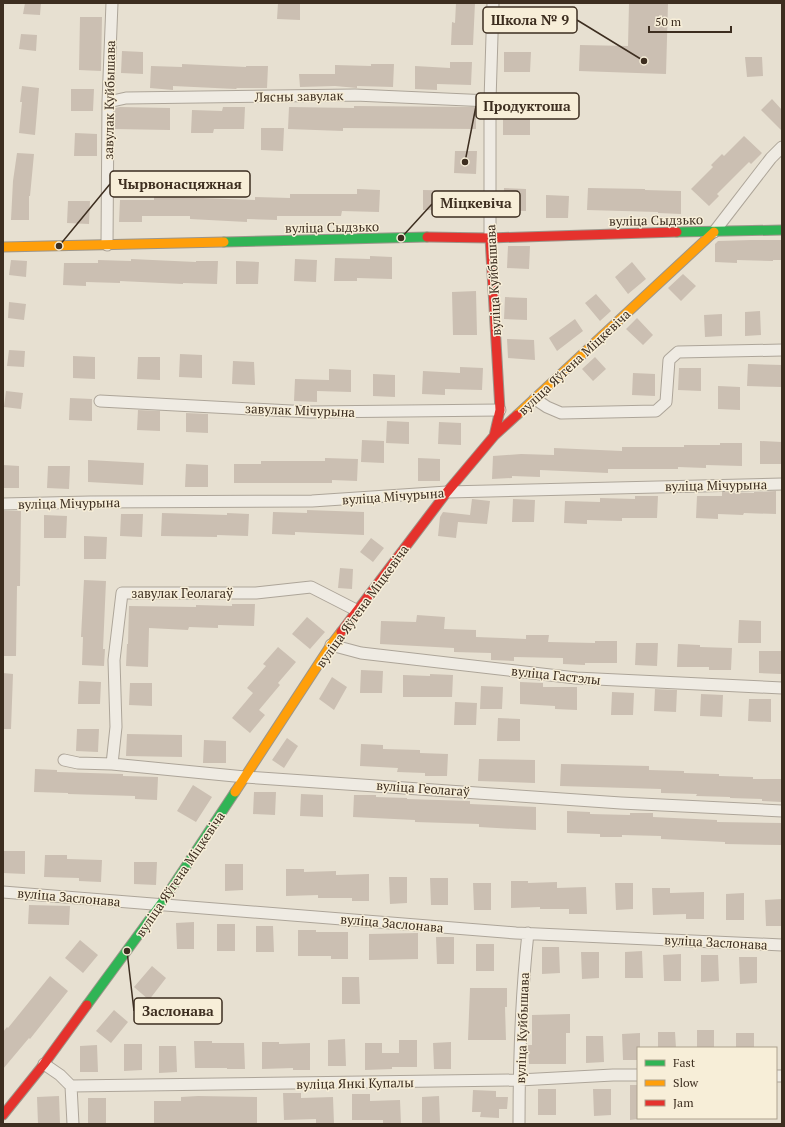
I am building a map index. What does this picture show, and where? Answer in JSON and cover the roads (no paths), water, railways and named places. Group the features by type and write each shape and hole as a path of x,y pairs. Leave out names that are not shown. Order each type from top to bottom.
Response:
{"street":[{"name":"завулак Куйбышава","path":"107,245 108,102 112,3"},
{"name":"вуліца Куйбышава","path":"493,3 490,100 490,238 500,410 494,436"},
{"name":"Лясны завулак","path":"108,102 126,98 355,95 490,100"},
{"name":"вуліца Яўгена Міцкевіча","path":"3,1115 44,1064 161,904 331,645 358,612 375,586 447,492 494,436 714,232 771,158 782,147"},
{"name":"вуліца Сыдзько","path":"3,247 442,237 490,238 782,230"},
{"path":"535,399 547,407 561,413 656,411 666,402 669,360 678,352 782,350"},
{"name":"завулак Мічурына","path":"100,401 310,412 500,410"},
{"name":"вуліца Мічурына","path":"3,504 90,502 312,502 447,492 782,484"},
{"name":"завулак Геолагаў","path":"112,764 116,727 114,660 122,593 256,593 311,587 358,612"},
{"name":"вуліца Гастэлы","path":"331,645 361,652 576,678 782,688"},
{"name":"вуліца Геолагаў","path":"64,760 78,763 112,764 245,777 621,803 782,811"},
{"name":"вуліца Заслонава","path":"3,892 528,933 782,945"},
{"name":"вуліца Куйбышава","path":"519,1124 519,1080 524,967 528,933"},
{"path":"44,1064 60,1075 71,1086 73,1124"},
{"name":"вуліца Янкі Купалы","path":"71,1086 519,1080 614,1074 637,1075"}],"place":[{"name":"Школа № 9","path":"644,61"},
{"name":"Продуктоша","path":"465,162"},
{"name":"Міцкевіча","path":"401,238"},
{"name":"Чырвонасцяжная","path":"59,246"},
{"name":"Заслонава","path":"127,951"}]}
